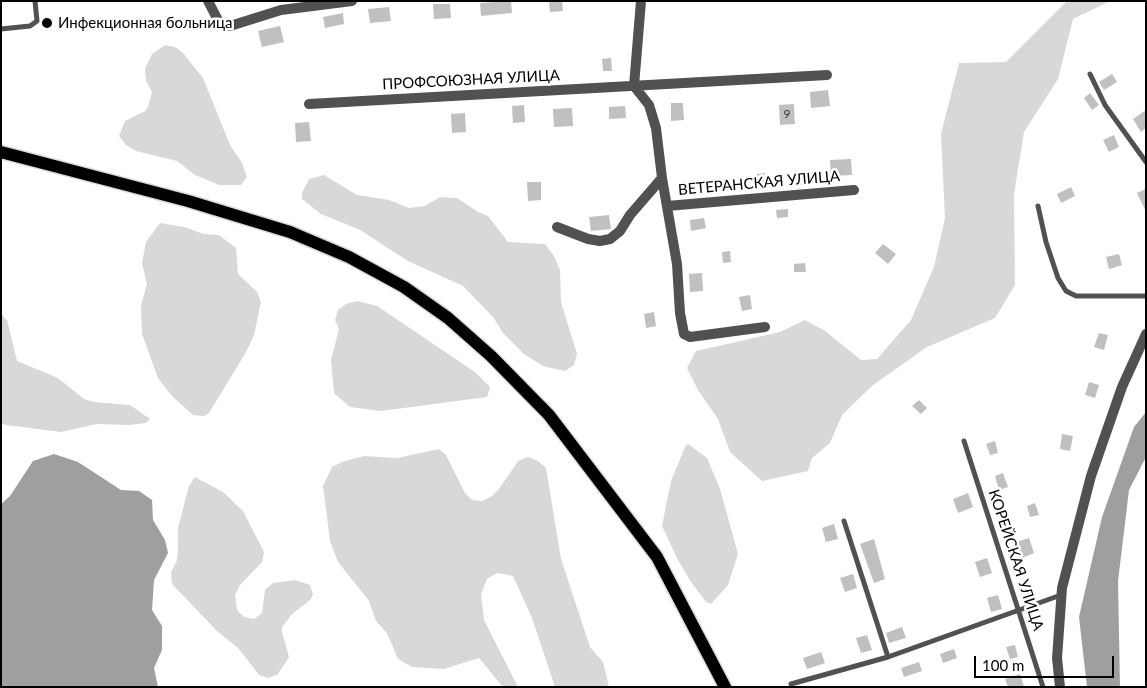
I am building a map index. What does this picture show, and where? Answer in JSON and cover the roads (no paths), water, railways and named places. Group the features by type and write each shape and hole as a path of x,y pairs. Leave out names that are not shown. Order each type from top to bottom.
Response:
{"main road":[{"path":"1,152 188,201 290,232 350,257 404,287 448,318 491,356 548,415 657,557 695,626 725,687"}],"street":[{"path":"208,1 220,24 230,26 281,10 352,1"},
{"path":"641,1 634,86 649,104 656,128 662,178 677,264 680,313 684,334 690,337 765,327"},
{"name":"ПРОФСОЮЗНАЯ УЛИЦА","path":"309,104 827,75"},
{"path":"557,227 588,239 600,241 610,239 620,231 630,215 662,178"},
{"name":"ВЕТЕРАНСКАЯ УЛИЦА","path":"667,206 854,190"},
{"path":"1060,687 1057,658 1062,595 1091,476 1122,387 1146,334"}],"lane":[{"path":"1,29 30,26 37,21 35,1"},
{"path":"1090,74 1105,104 1146,162"},
{"path":"1038,206 1052,260 1058,278 1066,291 1076,296 1146,296"},
{"name":"КОРЕЙСКАЯ УЛИЦА","path":"964,441 1044,687"},
{"path":"844,521 888,657"},
{"path":"790,684 888,657 1062,595"}],"place":[{"name":"Инфекционная больница","path":"47,23"}]}
